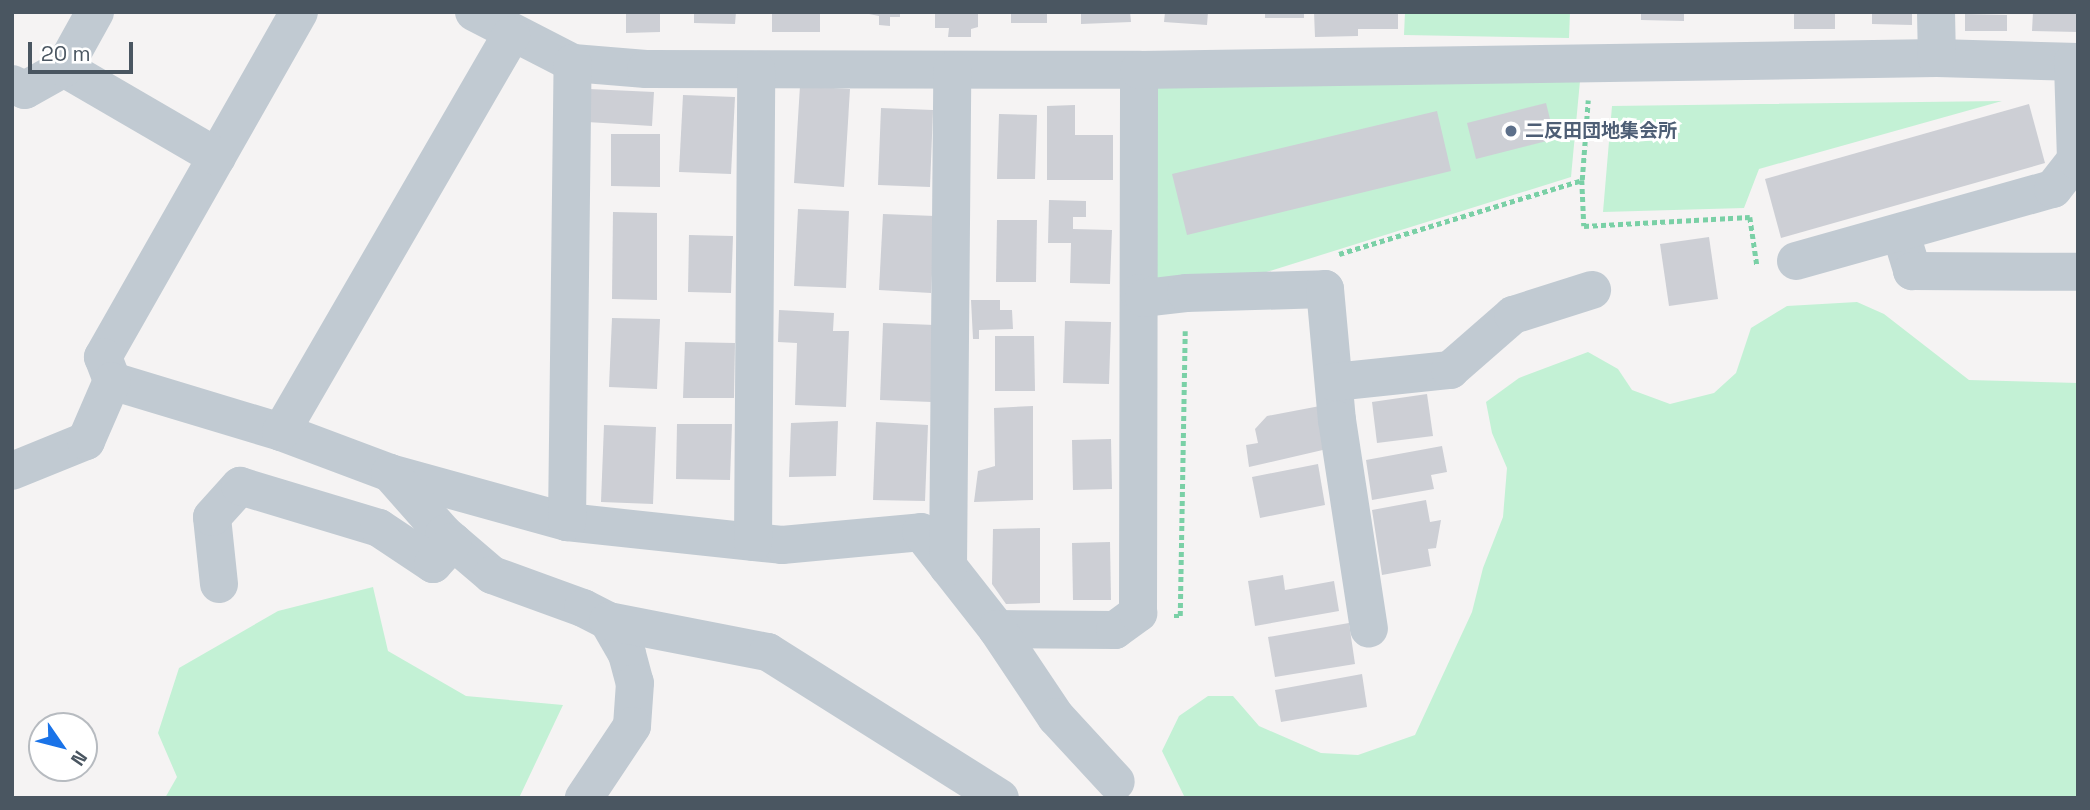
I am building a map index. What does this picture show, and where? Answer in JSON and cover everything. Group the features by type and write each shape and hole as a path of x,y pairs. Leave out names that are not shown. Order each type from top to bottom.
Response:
{"street":[{"path":"12,84 25,90 64,68 95,12"},
{"path":"12,471 86,441 113,381 103,357 299,12"},
{"path":"474,12 511,34 573,63 756,70 1139,70 1591,61 1937,58 2075,62 2076,160 2053,189 1901,234 1796,261"},
{"path":"1936,12 1937,58"},
{"path":"281,432 511,34"},
{"path":"567,522 573,63"},
{"path":"64,68 217,157"},
{"path":"753,542 756,70"},
{"path":"948,567 952,70"},
{"path":"997,629 1115,630 1138,613 1139,70"},
{"path":"1901,234 1912,271 2078,272"},
{"path":"1139,293 1144,298 1185,293 1325,289 1334,382 1369,629"},
{"path":"1334,382 1450,370 1513,315 1592,290"},
{"path":"113,381 281,432 390,473 567,522 782,545 921,532 997,629 1056,717 1116,782"},
{"path":"390,473 453,542 492,575 583,608 608,621 768,652 1000,798"},
{"path":"219,584 212,517 240,486 379,528 433,564 453,542"},
{"path":"584,798 632,726 635,683 627,654 608,621"}],"path":[{"path":"1591,61 1582,180 1584,226 1750,217 1757,265 1796,261"},
{"path":"1333,255 1582,180"},
{"path":"1138,613 1180,616 1185,293"}],"green space":[{"path":"1405,12 1570,12 1569,38 1404,35"},
{"path":"1581,70 1571,177 1228,284 1145,292 1152,79"},
{"path":"2002,101 1759,169 1744,208 1603,212 1612,106"},
{"path":"1857,302 1884,314 1969,380 2078,383 2078,798 1185,798 1162,751 1179,716 1208,696 1233,696 1259,726 1321,753 1358,755 1415,735 1472,612 1483,568 1503,517 1507,468 1492,433 1486,402 1519,378 1588,352 1618,369 1632,390 1670,404 1714,393 1736,373 1751,328 1787,306"},
{"path":"373,587 388,651 466,696 563,705 519,798 165,798 177,777 158,733 179,668 278,611"}],"building":[{"path":"626,12 660,12 660,32 626,33"},
{"path":"694,12 736,12 735,24 694,23"},
{"path":"772,12 820,12 820,32 772,32"},
{"path":"859,12 900,12 900,17 890,17 890,26 879,25 879,16"},
{"path":"935,12 978,12 978,27 971,29 971,37 948,37 949,28 935,28"},
{"path":"1011,12 1047,12 1047,23 1011,23"},
{"path":"1081,12 1130,12 1131,22 1081,24"},
{"path":"1165,12 1208,12 1207,25 1164,22"},
{"path":"1265,12 1304,12 1304,18 1265,18"},
{"path":"1314,12 1398,12 1398,29 1358,29 1358,36 1315,37"},
{"path":"1641,12 1684,12 1684,21 1641,20"},
{"path":"1794,12 1835,12 1835,29 1794,29"},
{"path":"1872,12 1912,12 1912,25 1872,24"},
{"path":"2033,12 2078,12 2078,32 2032,31"},
{"path":"1965,14 2007,15 2007,31 1965,31"},
{"path":"800,86 850,89 844,187 794,183"},
{"path":"589,89 654,92 652,126 587,122"},
{"path":"683,95 735,97 731,174 679,172"},
{"name":"二反田団地集会所","path":"1546,103 1555,139 1476,159 1467,123"},
{"path":"2029,104 2045,163 1781,238 1765,179"},
{"path":"1075,105 1075,135 1113,135 1113,180 1047,180 1047,106"},
{"path":"881,108 933,110 930,187 878,185"},
{"path":"1437,111 1451,171 1187,235 1172,174"},
{"path":"999,114 1037,115 1035,179 997,179"},
{"path":"611,134 660,134 660,187 611,186"},
{"path":"1049,200 1086,201 1086,217 1073,217 1073,229 1112,230 1110,284 1070,283 1071,243 1048,243"},
{"path":"798,209 849,211 846,288 794,286"},
{"path":"613,212 657,213 657,300 612,299"},
{"path":"883,214 935,216 931,293 879,290"},
{"path":"997,220 1037,220 1036,282 996,282"},
{"path":"689,235 733,236 731,293 688,292"},
{"path":"1709,237 1718,299 1669,306 1660,244"},
{"path":"971,300 1000,300 1000,310 1012,310 1013,329 979,330 979,339 973,339"},
{"path":"779,310 834,313 833,331 849,331 846,407 795,405 797,343 778,342"},
{"path":"612,318 660,319 657,389 609,387"},
{"path":"1065,321 1111,322 1109,384 1063,383"},
{"path":"883,323 935,325 932,402 880,400"},
{"path":"995,336 1034,336 1035,391 995,391"},
{"path":"685,342 735,343 734,398 683,398"},
{"path":"1427,394 1433,436 1377,443 1372,402"},
{"path":"1033,406 1033,500 974,502 978,471 995,466 994,408"},
{"path":"1320,406 1327,449 1249,467 1246,445 1258,443 1255,429 1267,416"},
{"path":"838,421 836,476 789,477 791,423"},
{"path":"876,422 928,425 925,501 873,500"},
{"path":"677,424 732,424 730,480 676,479"},
{"path":"604,425 656,427 653,504 601,502"},
{"path":"1111,439 1112,489 1073,490 1072,440"},
{"path":"1442,446 1447,472 1431,475 1434,489 1372,500 1366,460"},
{"path":"1318,464 1325,505 1260,518 1252,477"},
{"path":"1426,500 1430,522 1441,520 1436,548 1428,549 1431,566 1382,575 1372,510"},
{"path":"1040,528 1040,603 1006,604 992,584 993,529"},
{"path":"1110,542 1111,600 1073,600 1072,543"},
{"path":"1283,575 1285,590 1334,581 1339,611 1255,626 1248,581"},
{"path":"1349,623 1355,664 1275,677 1268,637"},
{"path":"1362,674 1367,707 1281,722 1275,690"}],"place":[{"name":"二反田団地集会所","path":"1511,131"}]}
